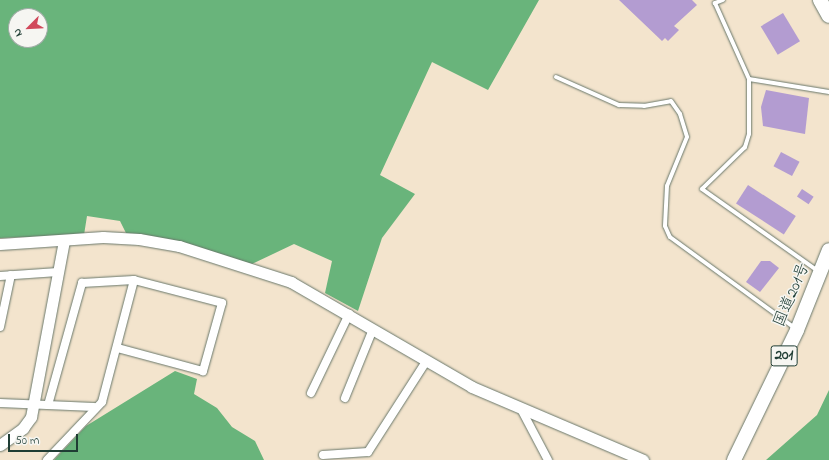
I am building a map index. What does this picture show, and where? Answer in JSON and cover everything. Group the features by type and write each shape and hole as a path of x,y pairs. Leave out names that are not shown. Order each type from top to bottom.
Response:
{"highway":[{"path":"820,0 829,16"},
{"name":"国道201号","path":"734,460 797,330 829,250"}],"street":[{"path":"0,244 64,241 103,237 179,246 291,282 427,360 521,410 643,460"},
{"path":"0,445 28,423 35,404 64,241"},
{"path":"0,276 58,272"},
{"path":"0,327 11,275"},
{"path":"48,405 82,284 134,280 222,303 203,371 117,348"},
{"path":"47,460 94,407 102,402 134,280"},
{"path":"311,393 349,314"},
{"path":"345,398 373,329"},
{"path":"323,455 368,452 427,360"},
{"path":"0,403 94,407"},
{"path":"521,410 548,460"}],"lane":[{"path":"724,0 715,3 749,79 750,134 745,147 702,189 820,273"},
{"path":"556,77 619,104 644,106 671,101 680,114 687,137 667,186 665,226 670,237 797,330"},
{"path":"749,79 829,92"}],"green space":[{"path":"0,0 539,0 488,90 432,62 380,175 415,194 382,238 358,311 325,293 332,261 294,244 252,264 126,233 120,221 87,216 84,235 0,238"},
{"path":"175,371 197,379 194,394 217,408 232,427 255,441 264,460 54,460 86,426"},
{"path":"829,390 829,460 766,460 817,415"}],"building":[{"path":"619,0 692,0 697,5 674,26 679,30 668,41 665,38 662,41"},
{"path":"783,13 800,41 778,55 761,26"},
{"path":"766,90 809,98 805,134 763,126 761,107"},
{"path":"781,152 800,162 792,176 773,166"},
{"path":"748,185 796,216 784,234 736,203"},
{"path":"802,189 814,197 809,204 797,196"},
{"path":"761,261 770,261 779,268 760,292 746,282"}]}
